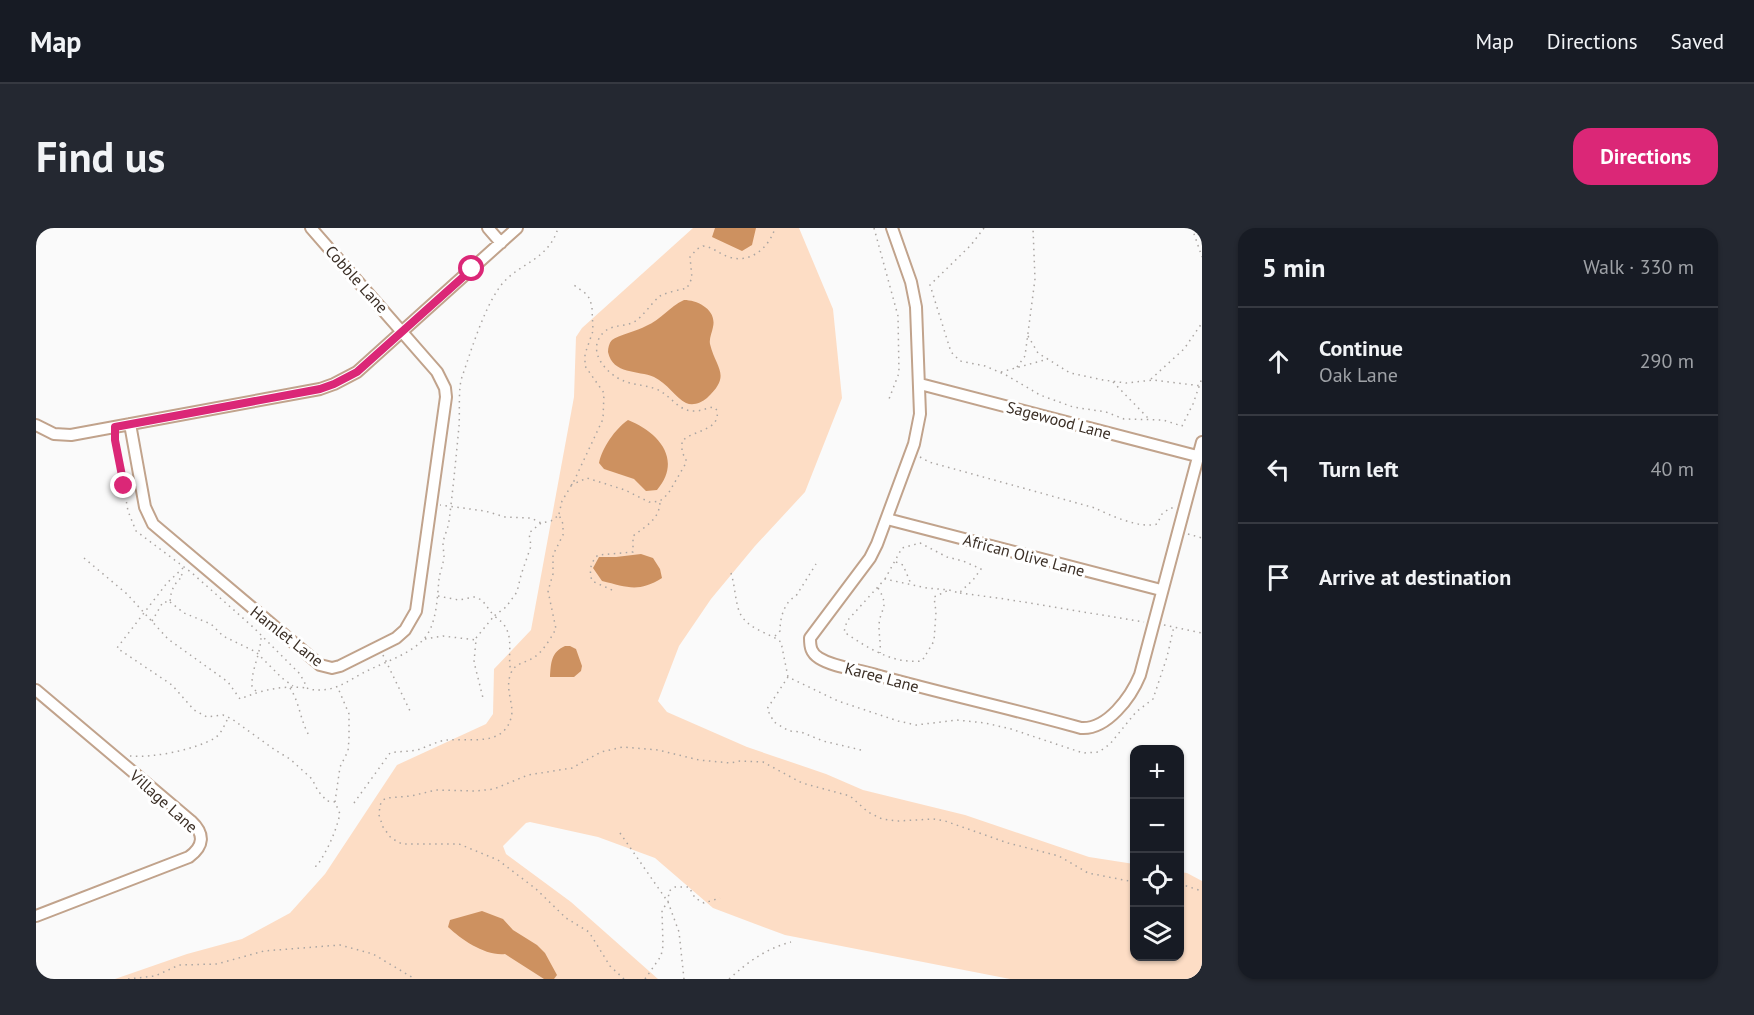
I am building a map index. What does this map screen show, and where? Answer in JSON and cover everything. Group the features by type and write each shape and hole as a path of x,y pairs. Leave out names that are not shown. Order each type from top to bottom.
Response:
{"street":[{"name":"Cobble Lane","path":"310,228 403,330"},
{"path":"488,228 501,243"},
{"path":"36,425 45,432 61,435 320,389 334,384 357,372 517,228"},
{"name":"Karee Lane","path":"892,228 915,298 920,384 919,426 887,519 870,558 810,638 811,650 823,660 946,695 992,704 1081,728 1089,729 1107,720 1130,693 1140,675 1202,442"},
{"name":"Hamlet Lane","path":"130,424 148,516 161,532 320,665 332,668 340,666 405,630 416,611 446,398 445,388 437,372 403,330"},
{"name":"Sagewood Lane","path":"920,384 1197,456"},
{"name":"African Olive Lane","path":"887,519 1161,590"},
{"name":"Village Lane","path":"36,690 197,827 202,840 200,847 189,857 36,916"}],"path":[{"path":"424,639 432,624 444,558 443,543 448,524 459,423 460,380 499,288 513,274 549,248 558,228"},
{"path":"571,484 587,478 625,490 650,502 660,501 672,488 686,463 682,453 682,441 688,435 702,431 714,423 718,415 717,410 713,407 691,411 682,408 664,392 617,378 603,365 596,352 596,347 605,331 617,325 634,322 660,297 687,288 692,278 689,266 690,257 697,249 703,246 733,258 748,258 762,250 775,228"},
{"path":"874,228 898,315 899,373 890,399"},
{"path":"984,228 971,245 930,285 951,352 960,361 985,366 1000,372 1040,395 1072,407 1107,412 1124,419 1163,420 1182,426 1201,386 1202,378"},
{"path":"1017,367 1025,356 1035,279 1033,228"},
{"path":"1192,228 1202,257"},
{"path":"1198,228 1202,231"},
{"path":"511,673 515,667 534,657 556,629 548,591 553,574 553,555 563,535 563,524 559,515 562,501 601,425 604,393 585,366 585,354 593,331 590,299 571,282"},
{"path":"1149,380 1184,349 1202,323"},
{"path":"1028,336 1038,353 1070,373 1126,383 1149,380 1201,386"},
{"path":"1000,372 1048,359"},
{"path":"1112,381 1149,420"},
{"path":"115,427 115,440 128,511 136,531 184,567 261,635 300,674 308,689"},
{"path":"911,453 929,462 1095,508 1114,517 1149,526 1158,524 1162,514 1170,508 1184,510"},
{"path":"612,590 592,581 590,570 593,560 598,555 633,552 633,536 657,517 660,501"},
{"path":"431,502 450,507 485,511 505,517 531,518 541,523"},
{"path":"483,698 474,662 476,640 494,616 506,607 517,592 520,575 531,546 529,533 541,523 551,521 559,515"},
{"path":"1178,531 1202,538"},
{"path":"949,590 934,597 936,612 934,641 922,661 913,662 880,654 844,632 847,621 885,579 902,548 920,543 947,557 981,569 959,593"},
{"path":"84,558 127,594 168,639 228,682 240,699 265,689 294,686"},
{"path":"895,561 903,565 911,585"},
{"path":"775,637 780,631 780,620 784,610 791,598 796,596 816,564"},
{"path":"184,567 167,583 117,648 172,685 194,710 207,717 223,715 228,717 290,759 312,779 318,791 327,801 335,802"},
{"path":"170,602 174,585 183,576 180,572"},
{"path":"731,573 740,613 752,626 781,642 788,677 767,709 774,722 789,732 801,732 823,741 861,750"},
{"path":"885,579 1202,633"},
{"path":"877,588 883,597 885,609 879,623 880,654"},
{"path":"354,802 390,753 416,750 444,740 488,739 500,735 508,726 512,713 508,689 511,673 509,663 511,639 506,629 482,600 474,597 459,600 438,596"},
{"path":"152,621 163,602 170,602 184,614 211,624 223,636 259,655 282,678 294,686 323,692 401,655 424,639 443,636 476,640"},
{"path":"257,692 252,687 251,677 259,655 261,635"},
{"path":"379,646 411,713"},
{"path":"788,677 838,701 880,714"},
{"path":"289,687 294,694 300,717 310,737"},
{"path":"312,867 317,866 327,851 340,814 335,802 340,767 348,751 349,714 337,687"},
{"path":"119,760 126,755 160,755 217,737 228,717"},
{"path":"624,979 610,966 589,932 566,918 536,889 498,860 459,844 402,844 391,838 382,826 379,815 380,805 387,798 411,796 436,790 494,789 528,775 572,768 601,752 623,747 658,750 699,760 730,763 763,762 802,783 850,796 868,812 882,819 945,821 1008,843 1059,856 1088,873 1130,881"},
{"path":"620,833 668,902 679,932 684,979"},
{"path":"1184,886 1202,891"},
{"path":"645,979 661,956 662,910 668,902 669,891 675,887 689,887 695,898 704,903 720,898"},
{"path":"729,979 755,956 777,945 791,942"},
{"path":"128,979 155,976 179,965 217,964 264,951 340,945 373,954 415,979"}],"shaded area":[{"path":"693,228 799,228 833,309 842,398 805,492 755,546 711,599 679,646 658,701 667,712 747,747 826,774 863,790 965,815 1089,857 1130,863 1130,961 1184,961 1184,873 1187,873 1202,881 1202,979 1010,979 785,935 713,908 655,858 598,837 530,822 526,823 503,846 506,854 571,902 658,979 115,979 187,954 242,939 290,913 325,874 397,765 486,724 493,714 494,669 531,630 574,397 576,337 582,328"},
{"path":"715,228 756,228 752,245 742,251 712,237"},
{"path":"684,300 700,304 712,316 710,344 721,377 715,390 705,400 694,404 682,401 654,377 615,365 608,352 612,340 652,323"},
{"path":"628,420 649,432 664,448 668,468 657,490 646,491 634,479 604,469 599,463 610,439"},
{"path":"641,554 653,558 660,569 662,578 646,586 626,587 602,581 593,568 599,557"},
{"path":"565,646 576,649 582,666 581,671 574,677 550,677 554,655"},
{"path":"482,911 503,919 513,930 537,945 545,953 557,975 554,979 544,979 505,954 482,950 448,927 450,920"}],"route":[{"path":"124,486 115,440 115,427 320,389 344,380 357,372 472,269"}]}
